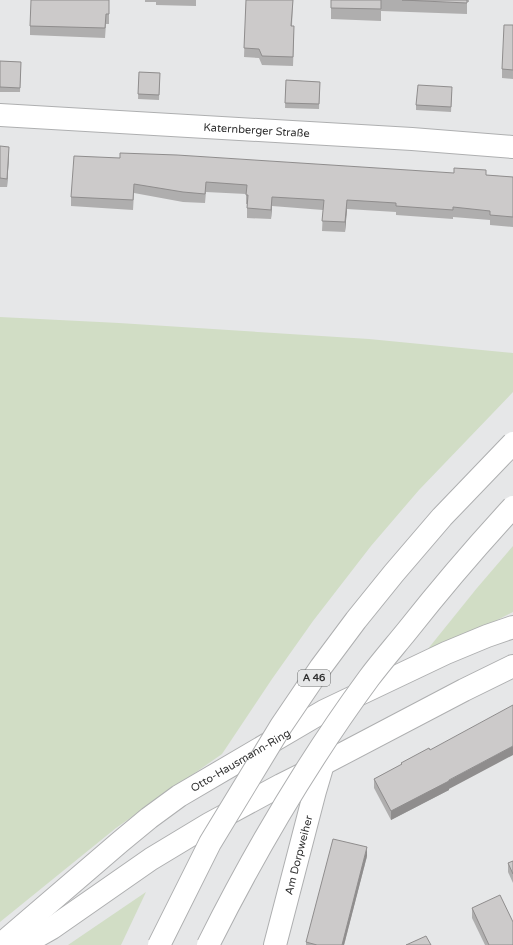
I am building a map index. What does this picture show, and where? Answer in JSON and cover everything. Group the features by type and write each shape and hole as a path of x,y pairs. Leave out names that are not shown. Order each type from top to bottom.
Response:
{"main road":[{"name":"Katernberger Straße","path":"0,115 412,139 513,147"},
{"name":"A 46","path":"159,945 210,843 281,726 322,667 356,620 442,517 513,443"},
{"path":"208,945 230,901 289,798 369,678 446,582 513,507"},
{"name":"Otto-Hausmann-Ring","path":"0,945 120,842 179,796 324,711 446,653 513,627"},
{"path":"22,945 52,928 152,859 209,824 280,785 513,666"},
{"name":"Am Dorpweiher","path":"274,945 323,764"}],"green space":[{"path":"0,317 369,339 513,353 513,392 419,490 371,546 313,621 222,754 116,828 0,922"},
{"path":"513,546 513,612 419,660 477,588"},
{"path":"146,892 121,945 68,945"}],"building":[{"path":"31,0 109,0 109,14 106,14 105,28 30,26"},
{"path":"246,0 293,0 291,26 294,26 293,57 262,56 259,49 244,48"},
{"path":"331,0 381,0 381,9 331,8"},
{"path":"402,0 467,0 467,3"},
{"path":"504,25 513,25 513,70 502,69"},
{"path":"0,61 21,62 20,88 0,87"},
{"path":"139,72 160,73 159,95 138,94"},
{"path":"286,80 320,82 319,104 285,103"},
{"path":"418,85 452,87 451,107 416,105"},
{"path":"0,146 9,147 7,179 0,178"},
{"path":"120,153 177,155 454,173 454,168 486,170 486,175 513,177 513,217 490,215 490,211 453,207 453,210 396,206 396,203 347,200 345,222 322,221 324,200 272,197 271,210 247,208 247,185 206,182 205,194 134,184 133,200 71,197 74,156 120,158"},
{"path":"513,705 513,746 391,811 374,779 429,748 430,750"},
{"path":"333,839 367,847 342,945 317,945 306,942"},
{"path":"513,861 513,874 508,863"},
{"path":"500,895 513,922 513,945 489,945 472,908"},
{"path":"426,936 431,945 406,945"}]}
